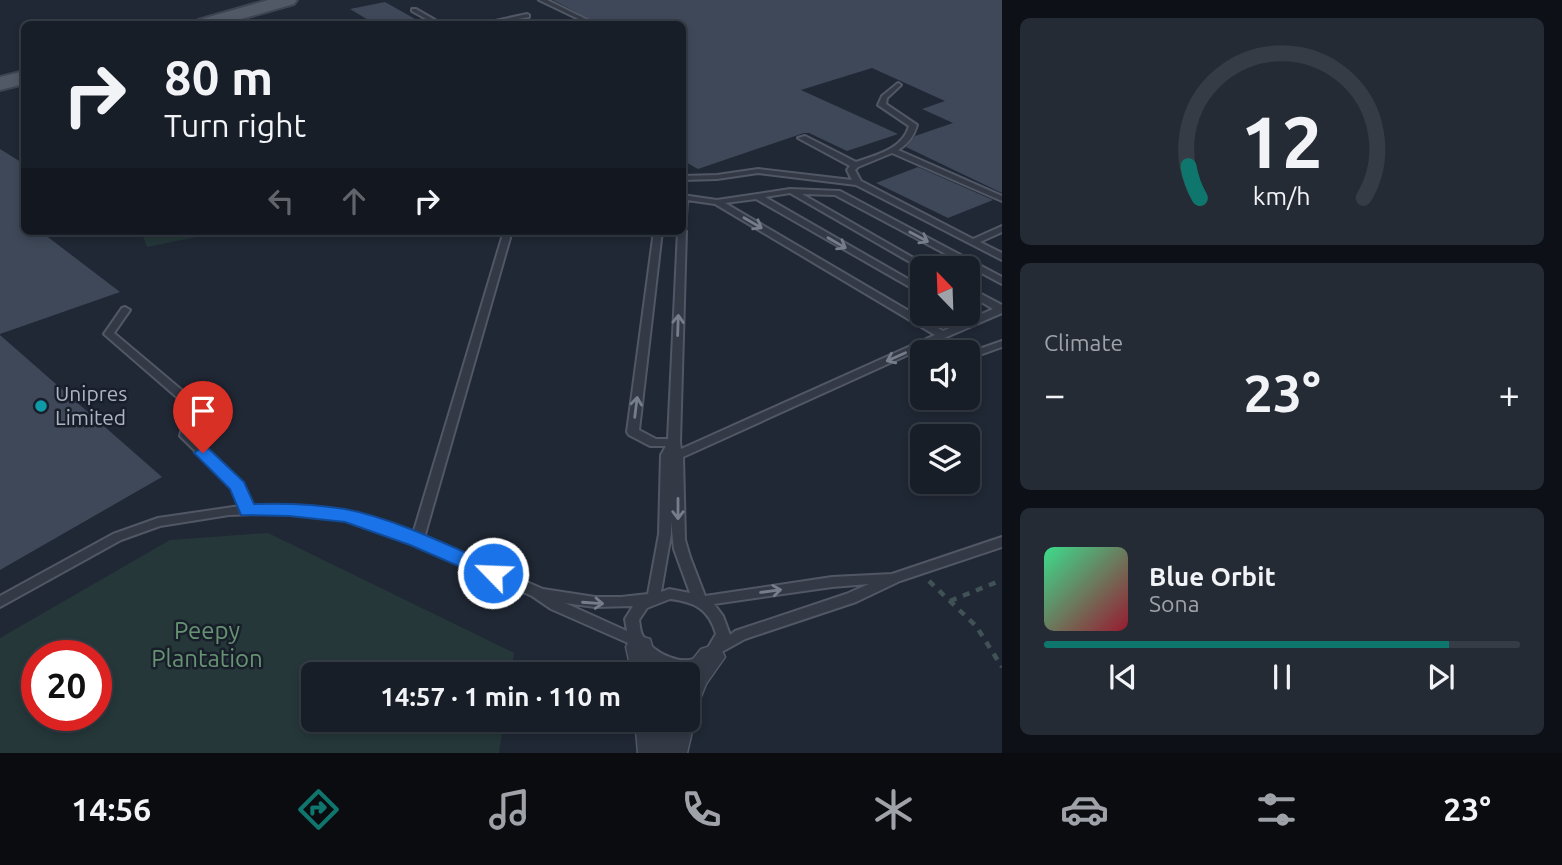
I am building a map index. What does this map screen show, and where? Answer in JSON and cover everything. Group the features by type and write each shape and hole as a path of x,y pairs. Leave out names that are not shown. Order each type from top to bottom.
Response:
{"main road":[{"path":"215,21 288,0"},
{"path":"0,84 21,78"}],"street":[{"path":"700,671 714,653"},
{"path":"651,732 653,753"},
{"path":"672,753 677,732"}],"lane":[{"path":"542,0 587,21"},
{"path":"414,10 434,21"},
{"path":"500,21 527,16"},
{"path":"858,183 850,170 855,165 891,150 912,133 913,125 881,105 884,97 898,85"},
{"path":"802,138 855,165"},
{"path":"891,150 1002,199"},
{"path":"686,180 758,171 858,183 1002,257"},
{"path":"790,191 910,258"},
{"path":"686,197 717,202 790,191 837,193 1002,281"},
{"path":"757,196 910,284"},
{"path":"717,202 942,340"},
{"path":"973,242 1002,229"},
{"path":"417,540 507,235"},
{"path":"658,235 633,432 654,443 674,442"},
{"path":"682,235 674,442 678,455 678,533 682,561 701,600 720,623 723,635 714,653"},
{"path":"980,297 1002,309"},
{"path":"980,318 1002,309"},
{"path":"125,310 109,334 193,405 186,436 238,486 247,510"},
{"path":"678,455 962,326"},
{"path":"980,352 1002,344"},
{"path":"640,654 631,620 636,609 652,597 665,534 667,455 674,442"},
{"path":"0,602 117,537 159,522 191,515 289,509 346,516 417,540 537,593 640,654 680,665 695,664 740,635 1002,542"},
{"path":"537,593 588,603 617,604 679,594 701,600 832,582 895,578"}],"path":[{"path":"917,570 976,626 1002,667"},
{"path":"950,601 1002,580"}],"green space":[{"path":"142,235 206,235 147,247"},
{"name":"Peepy Plantation","path":"268,533 514,653 513,662 301,662 301,732 502,732 499,753 0,753 0,638 170,540"}],"building":[{"path":"553,0 1002,0 1002,193 906,147 915,136 953,123 922,109 945,101 872,68 801,90 898,134 847,151 804,133 698,169 686,162 686,21 593,21"},
{"path":"385,2 419,21 370,21 350,9"},
{"name":"Unipres Limited","path":"0,149 21,162 21,235 45,235 120,292 0,334"},
{"path":"918,167 993,200 948,218 876,183"},
{"name":"Unipres Limited","path":"0,335 162,477 0,570"}],"place":[{"name":"Unipres Limited","path":"41,406"}],"route":[{"path":"203,453 238,486 247,510 289,509 346,516 417,540 493,573"}]}
